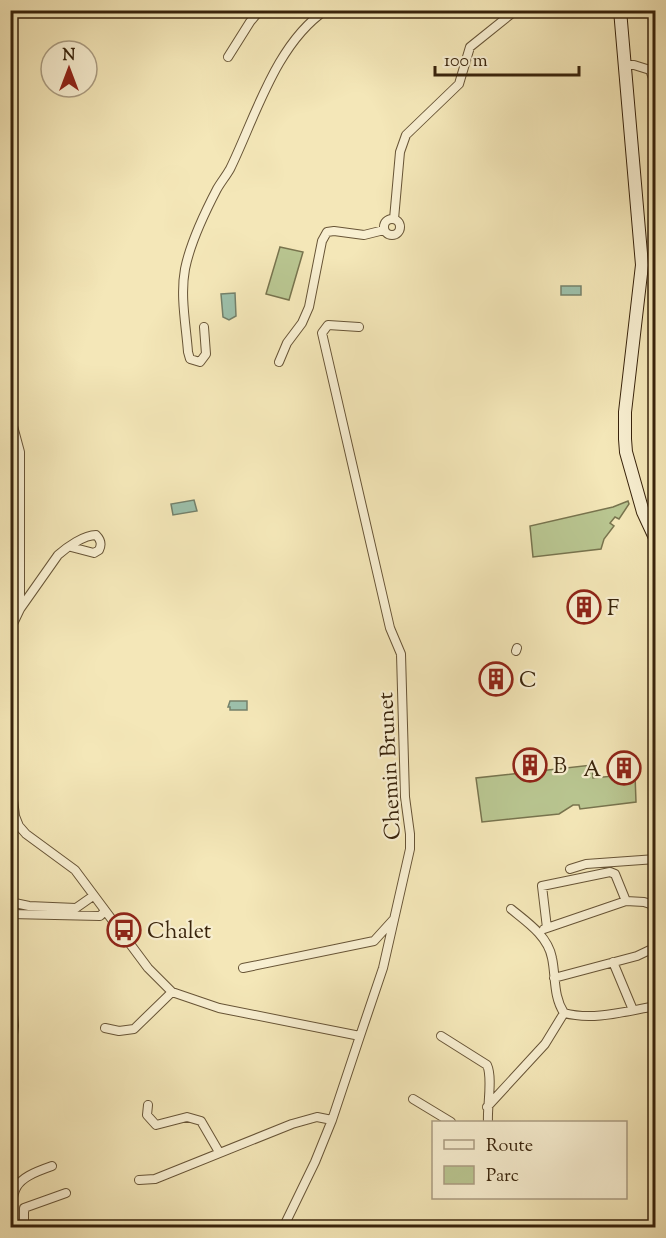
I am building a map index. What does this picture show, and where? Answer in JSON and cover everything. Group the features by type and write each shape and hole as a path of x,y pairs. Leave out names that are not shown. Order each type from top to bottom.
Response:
{"main road":[{"path":"620,10 642,265 625,412 625,439 643,512 656,540"}],"street":[{"path":"228,57 260,10"},
{"path":"204,327 206,354 200,362 194,362 190,359 188,352 184,287 189,254 218,187 228,172 274,74 294,40 326,10"},
{"path":"394,219 400,152 406,135 459,84 471,47 516,10"},
{"path":"647,10 656,20"},
{"path":"626,65 650,70 656,100"},
{"path":"384,230 385,222 394,219"},
{"path":"384,230 388,234 398,233 401,226 394,219"},
{"path":"279,362 287,343 302,322 309,307 322,241 327,232 364,235 384,230"},
{"name":"Chemin Brunet","path":"283,1227 315,1162 332,1120 383,968 410,849 405,797 401,654 390,628 322,333 328,325 359,327"},
{"path":"10,415 20,452 20,609"},
{"path":"10,630 20,609 58,555 70,547"},
{"path":"10,775 15,816 19,826 26,834 75,870 148,968 172,992 219,1008 360,1036"},
{"path":"570,870 586,864 656,859"},
{"path":"547,928 542,886 610,872 615,873 626,901"},
{"path":"10,902 29,906 76,908 93,896"},
{"path":"538,931 626,901 644,902 656,906"},
{"path":"511,909 538,931 552,956 556,994 564,1013"},
{"path":"10,914 100,916 105,911"},
{"path":"243,968 374,940 393,920"},
{"path":"554,978 637,956 656,947"},
{"path":"613,962 633,1010"},
{"path":"105,1028 119,1031 134,1029 172,992"},
{"path":"564,1013 576,1016 601,1016 656,1006"},
{"path":"10,1013 13,1014 10,1061"},
{"path":"487,1107 545,1044 564,1013"},
{"path":"441,1036 487,1065 490,1072 488,1121"},
{"path":"413,1099 449,1121"},
{"path":"148,1105 147,1115 156,1125 187,1117 201,1121 219,1152"},
{"path":"487,1107 494,1121"},
{"path":"140,1180 155,1179 301,1121 317,1117 332,1120"},
{"path":"11,1227 12,1195 17,1185 29,1174 52,1166"},
{"path":"24,1227 24,1208 66,1193"}],"green space":[{"path":"280,247 303,252 289,300 266,294"},
{"path":"628,501 629,504 619,519 615,517 610,523 614,526 604,539 601,549 533,557 530,526 613,507"},
{"path":"592,765 593,778 635,774 636,802 580,809 579,805 573,805 559,814 482,822 476,778"}],"shaded area":[{"path":"561,286 581,286 581,295 561,295"},
{"path":"235,293 236,316 229,320 223,317 221,294"},
{"path":"194,500 197,511 173,515 171,504"},
{"path":"230,701 247,701 247,710 230,710 228,707"}],"place":[{"name":"F","path":"584,607"},
{"name":"C","path":"496,679"},
{"name":"B","path":"530,765"},
{"name":"A","path":"624,768"},
{"name":"Chalet","path":"124,930"}]}
